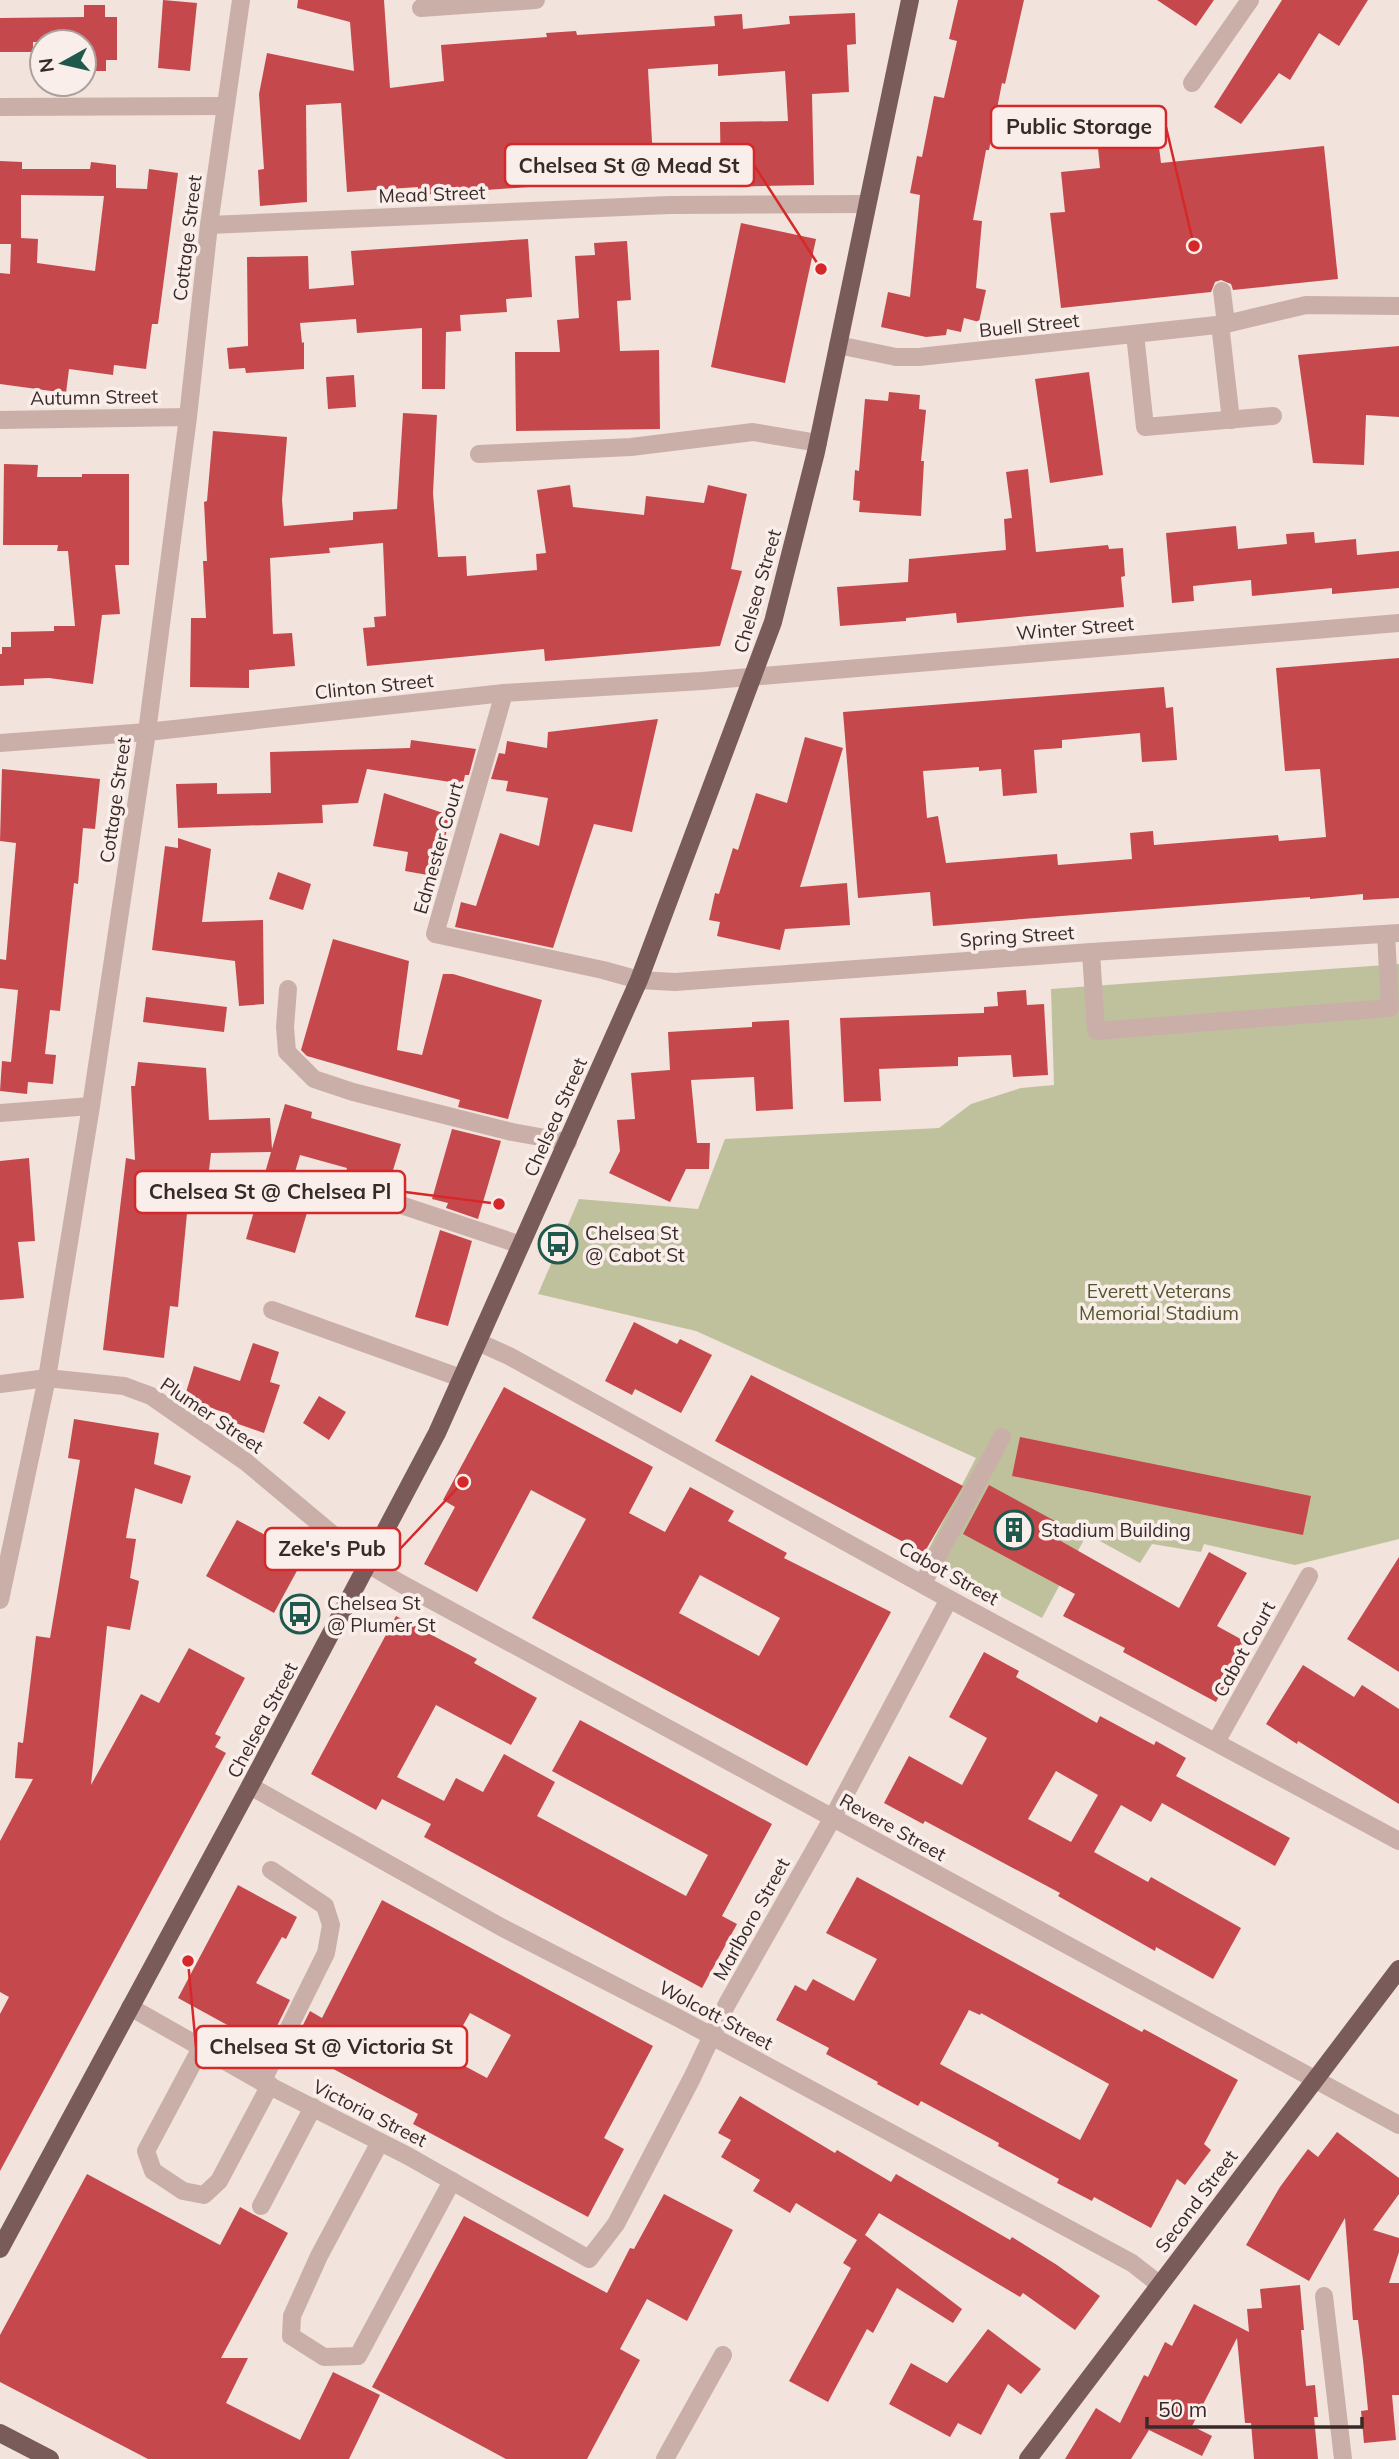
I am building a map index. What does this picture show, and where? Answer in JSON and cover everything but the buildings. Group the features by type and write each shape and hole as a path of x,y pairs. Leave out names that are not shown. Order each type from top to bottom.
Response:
{"main road":[{"name":"Chelsea Street","path":"0,2249 437,1433 639,980 773,622 818,443 910,0"},
{"name":"Second Street","path":"1028,2459 1399,1969"},
{"path":"0,2433 50,2459"}],"street":[{"name":"Cottage Street","path":"0,1600 47,1378 91,1106 147,732 188,417 209,225 241,0"},
{"path":"421,8 536,0"},
{"path":"1192,83 1250,0"},
{"path":"0,107 225,106"},
{"name":"Mead Street","path":"209,225 669,205 867,204"},
{"path":"1222,291 1231,420"},
{"name":"Buell Street","path":"838,345 896,357 919,357 1223,324 1306,305 1399,306"},
{"path":"1135,334 1145,428 1273,416"},
{"name":"Autumn Street","path":"0,420 188,417"},
{"path":"479,454 631,447 753,432 818,443"},
{"name":"Winter Street","path":"754,676 1399,623"},
{"name":"Clinton Street","path":"0,743 147,732 503,694 754,676"},
{"name":"Edmester Court","path":"503,694 435,934 639,980"},
{"path":"1091,952 1096,1031 1390,1009 1392,934"},
{"name":"Spring Street","path":"639,980 675,982 1091,952 1392,934"},
{"path":"289,989 285,1027 287,1052 314,1079 436,1114 568,1142"},
{"path":"0,1113 91,1106"},
{"path":"305,1182 391,1202 521,1245"},
{"path":"272,1310 461,1378"},
{"name":"Cabot Street","path":"478,1342 509,1356 1399,1841"},
{"name":"Plumer Street","path":"0,1384 47,1378 124,1386 151,1396 246,1462 368,1564"},
{"path":"923,1583 1002,1437"},
{"name":"Revere Street","path":"368,1564 832,1819 1399,2125"},
{"name":"Cabot Court","path":"1216,1742 1309,1576"},
{"name":"Marlboro Street","path":"589,2259 615,2224 713,2037 727,2004 832,1819 949,1598"},
{"name":"Wolcott Street","path":"250,1786 501,1927 713,2037 1132,2263 1159,2284"},
{"path":"202,2046 146,2151 153,2171 183,2191 204,2195 219,2181 326,1953 331,1925 325,1906 271,1870"},
{"name":"Victoria Street","path":"130,2007 266,2084 452,2181 589,2259"},
{"path":"261,2206 313,2108"},
{"path":"380,2142 319,2256 292,2316 291,2336 324,2357 358,2356 452,2181"},
{"path":"1324,2296 1343,2459"},
{"path":"665,2459 723,2355"}],"green space":[{"name":"Everett Veterans Memorial Stadium","path":"1399,964 1399,1539 1295,1565 1204,1544 1201,1552 1152,1544 1140,1563 1087,1534 1042,1618 925,1556 976,1458 696,1331 538,1294 579,1199 698,1209 725,1139 939,1128 971,1104 1021,1088 1054,1085 1051,989"}],"place":[{"name":"Public Storage","path":"1194,246"},
{"name":"Chelsea St @ Mead St","path":"821,269"},
{"name":"Chelsea St @ Chelsea Pl","path":"499,1204"},
{"name":"Chelsea St @ Cabot St","path":"558,1244"},
{"name":"Zeke's Pub","path":"463,1482"},
{"name":"Stadium Building","path":"1014,1530"},
{"name":"Chelsea St @ Plumer St","path":"300,1614"},
{"name":"Chelsea St @ Victoria St","path":"188,1961"}]}
